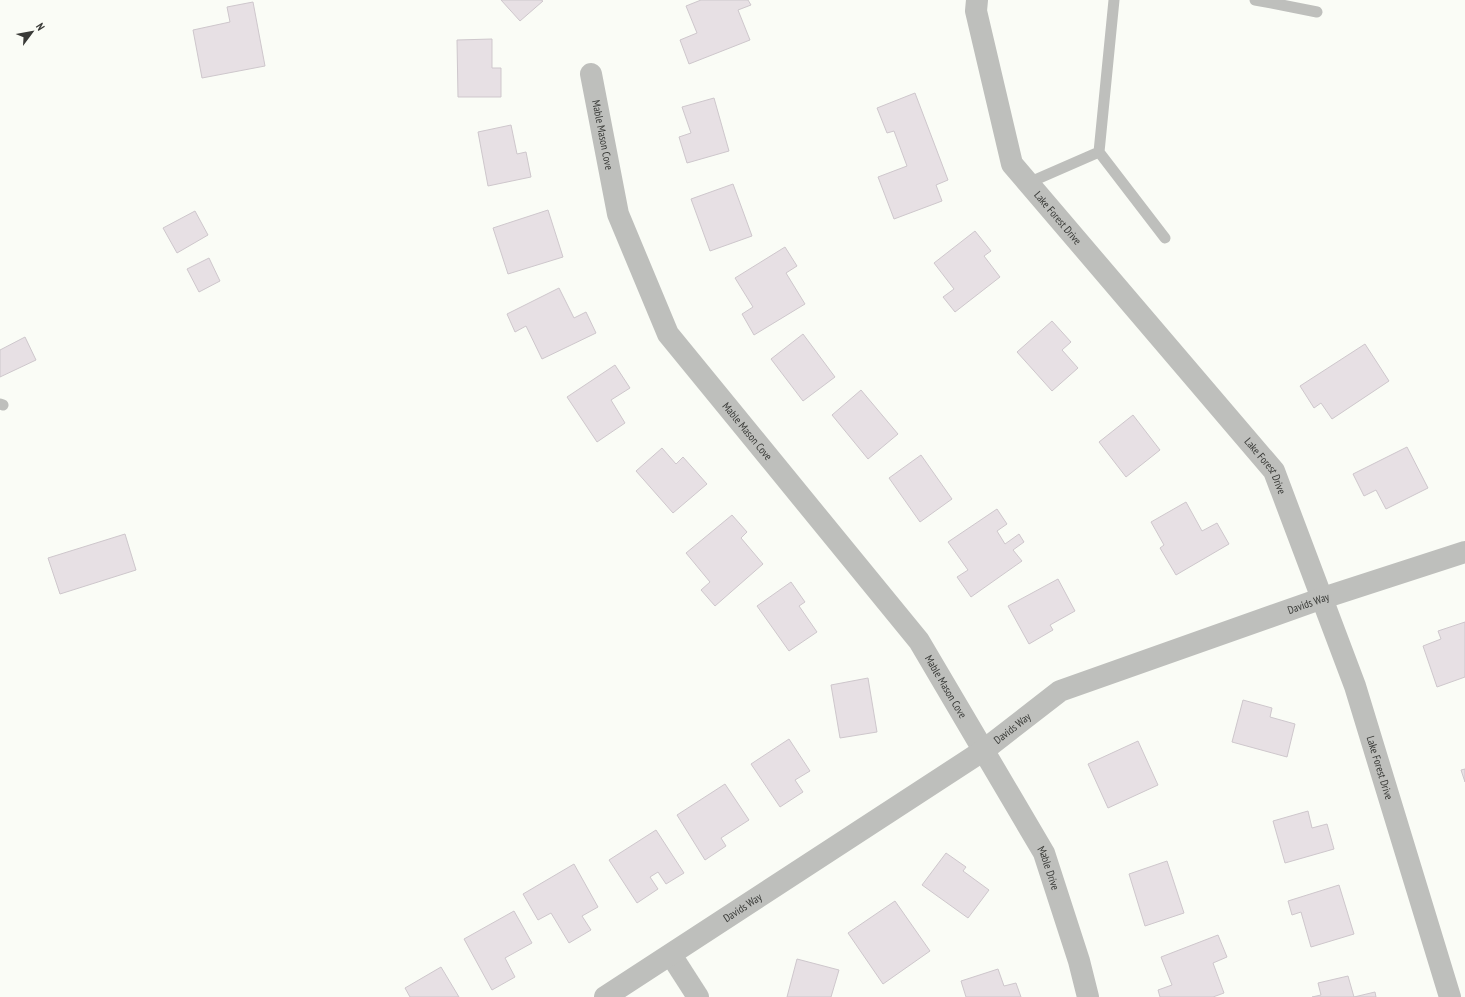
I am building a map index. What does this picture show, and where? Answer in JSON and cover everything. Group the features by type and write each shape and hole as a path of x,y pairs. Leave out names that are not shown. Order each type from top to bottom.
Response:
{"street":[{"name":"Lake Forest Drive","path":"977,0 976,11 1012,164 1274,471 1355,686 1450,997"},
{"name":"Mable Mason Cove","path":"591,74 618,214 668,334 919,641 984,750"},
{"name":"Davids Way","path":"605,997 984,750 1060,691 1322,598 1465,552"},
{"name":"Mable Drive","path":"984,750 1044,853 1079,961 1088,997"},
{"path":"671,955 698,997"}],"lane":[{"path":"1114,0 1099,152 1165,238"},
{"path":"1255,0 1272,1 1317,12"},
{"path":"1028,183 1099,152"}],"building":[{"path":"501,0 541,0 543,1 520,21"},
{"path":"701,0 748,0 751,5 738,10 750,40 689,64 680,40 697,33 686,6"},
{"path":"253,2 265,66 202,78 193,30 230,22 227,7"},
{"path":"492,39 492,68 501,68 501,97 458,97 457,40"},
{"path":"915,93 948,180 936,185 942,201 894,219 878,177 907,166 894,131 887,133 877,108"},
{"path":"714,98 729,151 687,163 679,137 691,133 682,107"},
{"path":"511,125 517,154 526,152 531,177 488,186 478,132"},
{"path":"733,184 752,236 710,251 691,199"},
{"path":"548,210 563,257 508,274 493,228"},
{"path":"195,211 208,235 177,253 163,228"},
{"path":"975,231 991,251 984,256 1000,277 955,312 943,297 954,289 934,263"},
{"path":"785,247 797,266 786,273 805,304 754,335 742,314 753,307 735,278"},
{"path":"209,258 220,281 199,292 187,269"},
{"path":"559,288 574,318 586,312 596,333 542,359 526,326 515,332 507,314"},
{"path":"1052,321 1071,342 1062,350 1078,368 1052,391 1017,352"},
{"path":"803,334 835,377 803,401 771,359"},
{"path":"25,337 36,360 0,377 0,350"},
{"path":"1365,344 1389,381 1332,419 1321,403 1314,408 1300,386"},
{"path":"615,365 630,388 611,400 625,423 597,442 567,397"},
{"path":"861,390 898,434 868,459 832,415"},
{"path":"1133,415 1160,450 1126,477 1099,442"},
{"path":"1407,447 1428,488 1386,509 1376,490 1364,496 1353,474"},
{"path":"662,448 676,464 683,457 707,484 673,513 636,471"},
{"path":"921,455 952,499 920,522 889,478"},
{"path":"1186,502 1202,531 1217,523 1229,544 1176,575 1160,548 1164,545 1151,522"},
{"path":"997,509 1007,524 997,531 1005,544 1019,534 1024,542 1013,550 1022,561 971,597 957,577 968,570 948,542"},
{"path":"732,515 747,532 741,538 763,564 715,606 701,590 710,582 686,553"},
{"path":"125,534 136,570 60,594 48,558"},
{"path":"1058,579 1075,611 1050,625 1053,630 1029,644 1008,606"},
{"path":"791,582 805,602 799,606 817,632 789,651 757,606"},
{"path":"1465,622 1465,677 1437,687 1423,646 1441,639 1438,631"},
{"path":"868,678 877,732 840,738 831,685"},
{"path":"1243,700 1272,708 1270,717 1295,724 1287,757 1232,742"},
{"path":"789,739 810,771 795,780 803,792 780,807 751,764"},
{"path":"1138,741 1158,785 1108,808 1088,764"},
{"path":"1465,769 1465,782 1461,770"},
{"path":"725,784 749,820 721,838 726,846 705,860 677,815"},
{"path":"1308,811 1312,828 1327,824 1334,849 1285,863 1273,821"},
{"path":"656,830 684,873 666,884 658,872 650,877 658,889 637,903 609,860"},
{"path":"946,853 966,867 963,871 989,890 968,918 922,885"},
{"path":"1167,861 1184,913 1145,926 1129,874"},
{"path":"574,864 598,907 582,916 591,930 569,943 551,913 538,920 523,894"},
{"path":"1339,885 1354,934 1311,947 1301,912 1292,915 1288,901"},
{"path":"895,901 930,951 883,984 848,933"},
{"path":"514,911 532,943 505,958 515,977 492,990 464,939"},
{"path":"1218,935 1227,957 1213,963 1224,993 1213,997 1160,997 1158,990 1172,985 1161,957"},
{"path":"797,959 839,970 831,997 787,997"},
{"path":"441,967 459,997 410,997 405,988"},
{"path":"998,969 1004,986 1016,983 1021,997 966,997 961,981"},
{"path":"1348,976 1354,997 1312,997 1321,995 1318,983"},
{"path":"1375,992 1376,997 1354,997"}]}
